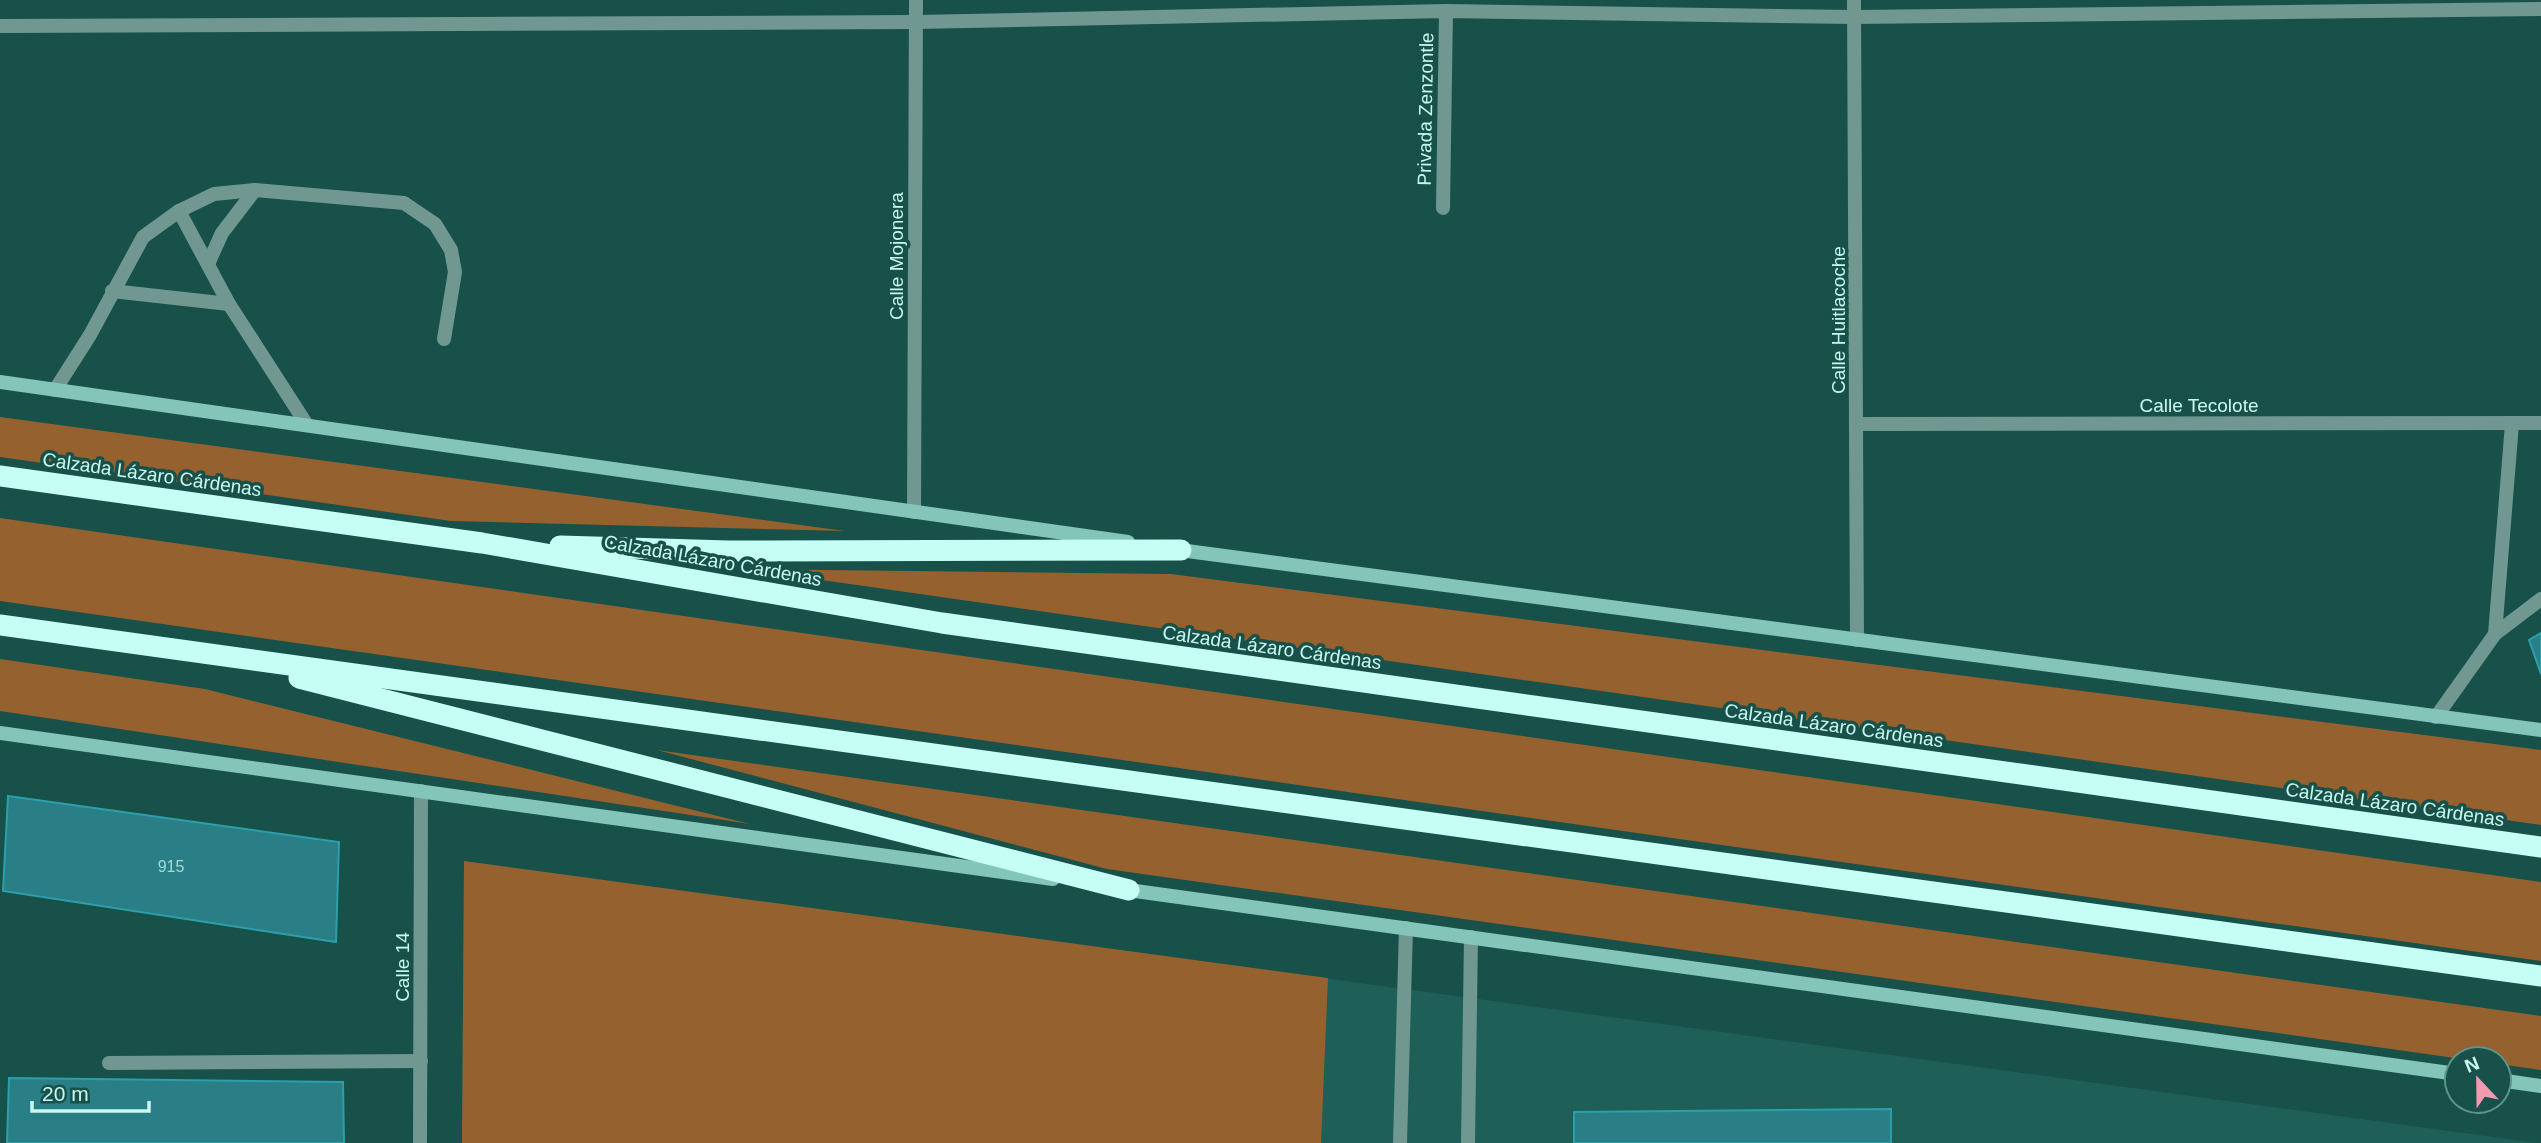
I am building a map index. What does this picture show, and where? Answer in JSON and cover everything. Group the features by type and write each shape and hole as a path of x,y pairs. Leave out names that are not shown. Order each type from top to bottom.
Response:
{"highway":[{"name":"Calzada Lázaro Cárdenas","path":"0,475 482,543 942,624 2541,847"},
{"path":"482,543 728,551 1181,550"},
{"path":"0,625 2541,976"},
{"path":"202,653 1129,890"}],"main road":[{"path":"0,382 1181,550 2541,730"},
{"path":"0,733 2443,1072"},
{"path":"2513,1082 2541,1086"}],"street":[{"name":"Calle Mojonera","path":"914,512 916,0"},
{"name":"Calle Huitlacoche","path":"1854,0 1857,640"},
{"path":"0,26 916,22 1446,11 1854,17 2541,9"},
{"name":"Privada Zenzontle","path":"1443,208 1446,11"},
{"path":"208,264 222,233 255,190"},
{"path":"55,390 90,335 143,237 178,211 214,194 255,190 404,202 435,224 451,250 455,272 444,339"},
{"path":"178,211 229,304 307,425"},
{"path":"112,291 229,304"},
{"name":"Calle Tecolote","path":"1858,424 2541,424"},
{"path":"2495,634 2512,424"},
{"path":"2436,716 2495,634 2541,599"},
{"name":"Calle 14","path":"421,791 421,1143"},
{"path":"1400,1143 1406,928"},
{"path":"1468,1143 1471,937"},
{"path":"110,1063 421,1061"}],"shaded area":[{"path":"0,417 845,531 451,521 0,457"},
{"path":"0,518 2541,882 2541,961 0,601"},
{"path":"744,569 1171,574 2541,750 2541,825"},
{"path":"0,659 205,689 750,824 0,711"},
{"path":"657,750 2541,1016 2541,1070 2513,1066 2513,1045 2443,1045 2443,1056 1107,869"},
{"path":"464,861 2537,1143 462,1143"},
{"path":"464,861 1328,978 1321,1143 462,1143"}],"building":[{"path":"2541,633 2541,674 2529,640"},
{"path":"8,796 339,842 336,942 3,891"},
{"path":"9,1078 343,1082 344,1143 7,1143"},
{"path":"1891,1109 1891,1143 1574,1143 1574,1112"}]}
